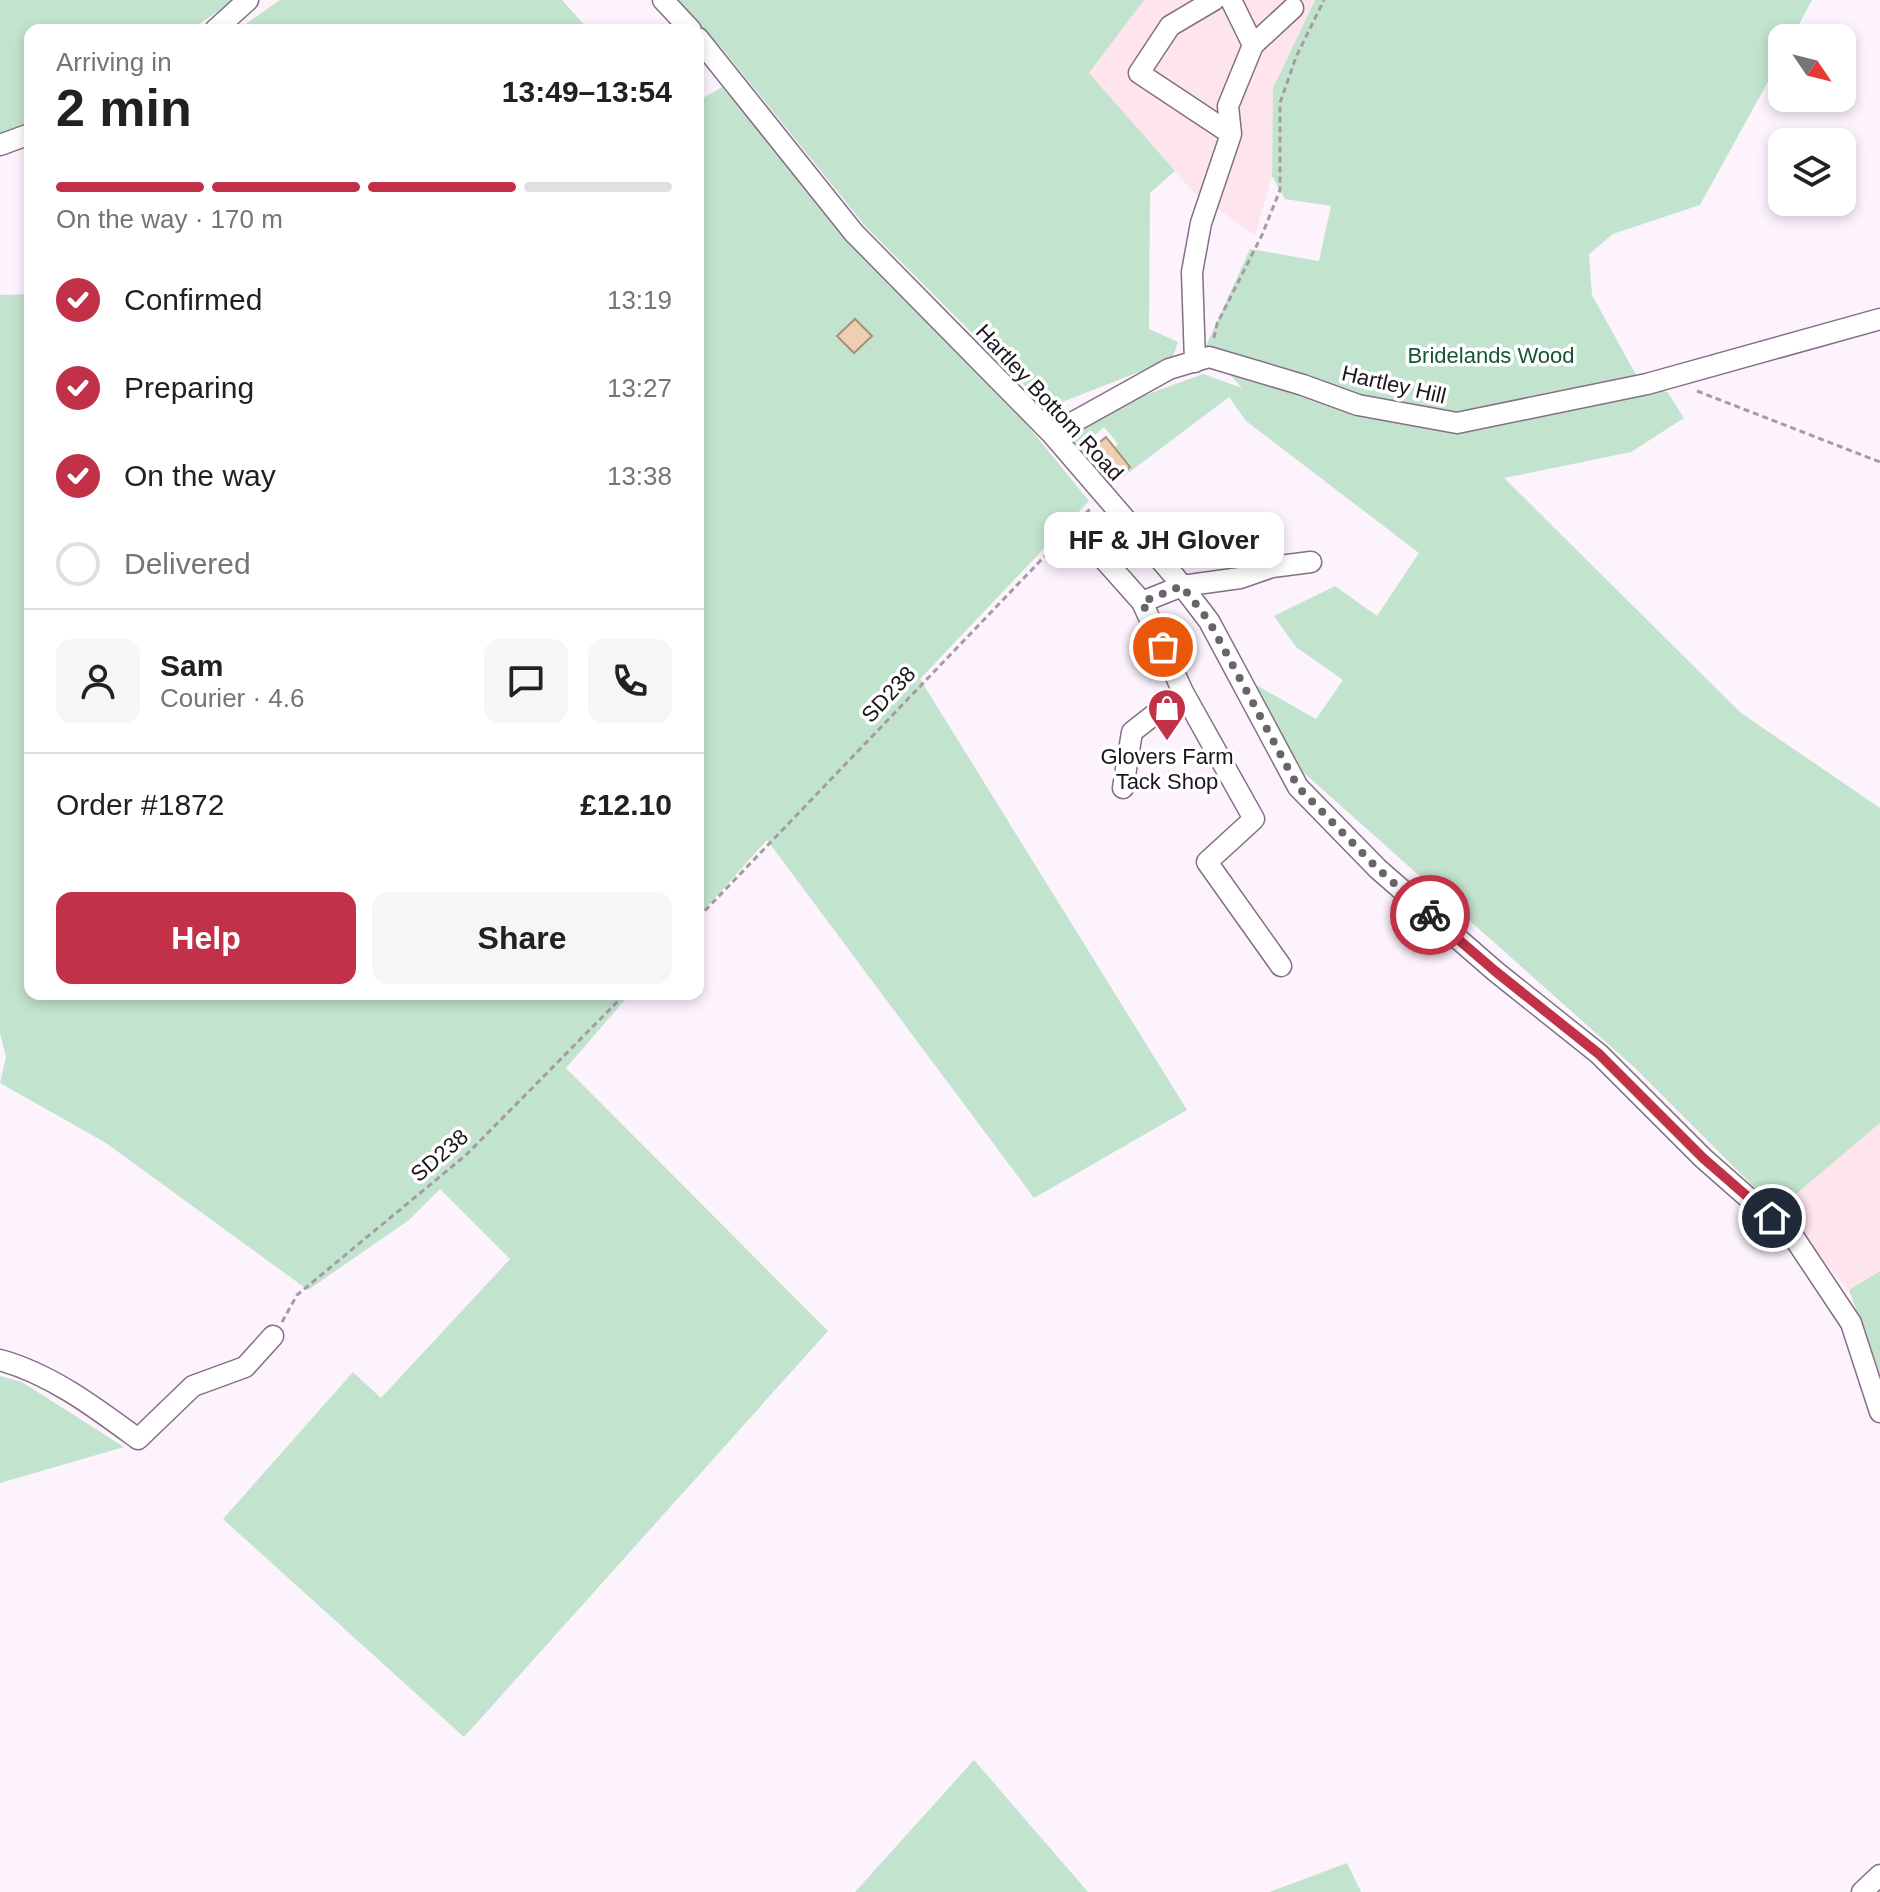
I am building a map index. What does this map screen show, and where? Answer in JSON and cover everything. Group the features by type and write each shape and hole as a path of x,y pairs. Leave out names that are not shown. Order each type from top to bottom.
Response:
{"street":[{"path":"222,24 248,0"},
{"path":"663,0 685,24"},
{"path":"1214,0 1170,26 1139,73 1231,134"},
{"path":"1231,0 1253,45"},
{"path":"1052,434 1169,369 1202,359 1192,272 1201,223 1231,134 1228,106 1253,45 1293,8"},
{"name":"Hartley Bottom Road","path":"704,46 854,233 1052,434 1182,586 1209,621 1298,787 1378,869 1495,971 1599,1054 1703,1158 1795,1239 1851,1323 1880,1412"},
{"path":"0,145 24,136"},
{"name":"Hartley Hill","path":"1202,359 1303,385 1358,405 1457,423 1675,376 1880,319"},
{"path":"1102,557 1142,602 1183,692 1254,819 1207,862 1281,966"},
{"path":"1142,602 1182,586 1240,578 1272,567 1311,562"},
{"path":"1123,788 1132,732 1183,692"},
{"path":"0,1360 19,1365 81,1399 138,1439 193,1386 245,1367 273,1336"},
{"path":"1862,1892 1880,1875"}],"path":[{"path":"1202,359 1262,235 1280,190 1280,103 1296,57 1324,0"},
{"path":"1675,376 1684,385 1880,462"},
{"name":"SD238","path":"704,912 1104,494"},
{"name":"SD238","path":"273,1336 297,1295 466,1155 619,1000"}],"shaded area":[{"path":"1144,0 1315,0 1273,88 1272,176 1255,235 1192,191 1089,73"},
{"path":"1880,1123 1880,1271 1849,1290 1777,1210"}],"green space":[{"path":"0,0 234,0 200,24 24,24 24,124 0,135"},
{"path":"280,0 562,0 584,24 246,24"},
{"path":"676,0 1144,0 1089,73 1175,171 1150,193 1149,329 1178,342 1172,359 1047,408 867,228 704,30 704,24 699,24"},
{"name":"Bridelands Wood","path":"1315,0 1812,0 1799,24 1768,24 1768,81 1700,205 1613,234 1589,254 1592,295 1636,375 1668,393 1684,418 1631,452 1504,478 1741,713 1880,808 1880,1123 1777,1210 1635,1068 1304,773 1251,682 1316,719 1343,680 1296,647 1274,616 1335,586 1377,616 1419,553 1246,421 1229,397 1111,486 1073,443 1074,428 1135,399 1203,374 1242,388 1205,348 1250,249 1319,261 1331,206 1285,199 1272,176 1273,88","holes":["1104,427 1118,444 1114,448 1130,466 1117,477 1093,449 1099,443 1094,436"]},
{"path":"722,87 833,219 972,357 1089,501 920,679 1187,1110 1034,1198 767,840 704,910 704,98","holes":["855,319 871,335 854,353 838,336"]},
{"path":"24,294 24,1000 625,1000 566,1068 828,1331 464,1737 223,1519 353,1372 381,1398 510,1259 440,1189 409,1220 308,1290 106,1143 0,1083 6,1057 0,1033 0,295"},
{"path":"1880,1271 1880,1374 1849,1290"},
{"path":"0,1376 22,1382 124,1447 0,1483"},
{"path":"974,1760 1088,1892 855,1892"},
{"path":"1347,1863 1361,1892 1269,1892"}],"building":[{"path":"855,319 872,336 854,353 837,336"},
{"path":"1106,437 1130,467 1117,477 1093,448"}],"way so far":[{"path":"1163,647 1142,602 1182,586 1209,621 1298,787 1378,869 1430,915"}],"place":[{"name":"HF & JH Glover","path":"1163,647"},
{"name":"Glovers Farm Tack Shop","path":"1167,742"}],"route":[{"path":"1430,915 1599,1054 1703,1158 1772,1218"}]}
